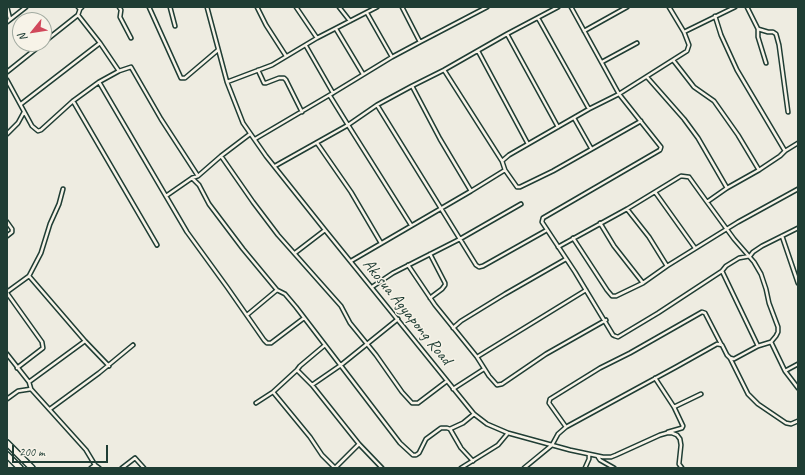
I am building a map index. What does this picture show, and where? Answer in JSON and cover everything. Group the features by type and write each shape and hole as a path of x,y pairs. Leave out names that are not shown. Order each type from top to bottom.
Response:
{"highway":[{"path":"7,443 32,468"},
{"path":"7,455 20,468"}],"street":[{"path":"7,7 10,19"},
{"path":"7,22 26,7"},
{"path":"119,7 121,10 120,17 131,38"},
{"path":"150,7 181,78 185,78 218,50"},
{"path":"170,7 175,26"},
{"name":"Akosua Agyapong Road","path":"206,7 227,82 238,114 250,134 325,230 351,260 474,414 487,424 508,433 589,454 611,457 653,438 682,428 674,407"},
{"path":"257,7 266,25 286,56"},
{"path":"296,7 317,38"},
{"path":"340,7 350,21"},
{"path":"227,82 272,65 306,46 317,38 376,7"},
{"path":"402,7 420,42"},
{"path":"479,7 482,10"},
{"path":"254,140 330,96 392,57 487,7"},
{"path":"275,166 317,143 377,105 558,7"},
{"path":"570,7 619,94 661,147 660,150 543,218 542,222 606,320 613,335 618,337 658,313 722,271 726,266 739,258 750,256 762,246 798,228"},
{"path":"584,31 627,7"},
{"path":"502,161 509,155 589,109 619,94 687,51 689,45 684,32 669,7"},
{"path":"684,32 735,7"},
{"path":"747,7 758,29 758,37 766,63"},
{"path":"52,36 78,15 80,8"},
{"path":"367,13 392,57"},
{"path":"78,15 100,43 118,71"},
{"path":"715,16 721,35 739,75 785,151"},
{"path":"538,18 589,109"},
{"path":"336,29 363,74"},
{"path":"758,29 776,34 779,45 788,112"},
{"path":"507,34 558,127"},
{"path":"21,104 100,43"},
{"path":"602,62 637,43"},
{"path":"306,46 333,93"},
{"path":"478,51 528,144"},
{"path":"7,72 32,52"},
{"path":"673,60 694,87 714,101 759,170"},
{"path":"7,80 32,126 38,131 73,101 100,82 118,71 131,67 161,119 198,176"},
{"path":"258,70 264,83 279,78 284,78 302,112"},
{"path":"444,70 502,161 505,170 518,187 553,171 591,148 641,122"},
{"path":"647,77 684,119 698,138 727,188"},
{"path":"100,82 187,232 264,340 269,344 304,318"},
{"path":"412,86 440,139 472,191"},
{"path":"330,96 411,225"},
{"path":"73,101 157,245"},
{"path":"377,105 476,265 479,267 483,266 547,230"},
{"path":"7,134 18,122 24,112"},
{"path":"574,118 591,148"},
{"path":"166,196 192,178 198,176 250,134"},
{"path":"317,143 352,192 381,243"},
{"path":"707,202 798,144"},
{"path":"221,156 261,213 340,306 350,323 368,344 402,392 412,403 418,403 447,381"},
{"path":"351,260 472,191 505,170"},
{"path":"558,247 627,209 681,176 688,177 734,239 750,256 761,274 778,327 778,332 771,342 758,346 734,359 730,358"},
{"path":"192,178 199,185 209,204 238,242 277,290 289,299 400,443 413,455 419,453 426,440 444,427 450,429 461,448 473,461"},
{"path":"17,368 43,348 42,342 7,293 29,276 41,253 63,189"},
{"path":"573,238 607,290 612,296 619,295 643,283 727,228 798,189"},
{"path":"655,192 695,248"},
{"path":"372,287 393,273 460,239 521,204"},
{"path":"627,209 649,237 668,266"},
{"path":"7,222 12,229 12,232 7,236"},
{"path":"600,223 614,246 643,283"},
{"path":"295,253 325,230"},
{"path":"782,236 798,283"},
{"path":"430,254 445,283 442,289 430,298"},
{"path":"453,328 461,321 505,294 566,259"},
{"path":"408,265 430,298 477,357 493,382 497,385 502,384 546,354 606,320"},
{"path":"722,271 758,346"},
{"path":"29,276 109,366"},
{"path":"247,315 277,290"},
{"path":"477,357 586,290"},
{"path":"566,426 549,403 550,399 600,368 630,353 702,312 705,313 748,394 758,404 786,423 791,424 798,421"},
{"path":"312,386 368,344 398,319"},
{"path":"29,382 86,341"},
{"path":"771,342 785,371 798,388"},
{"path":"524,468 552,445 558,434 566,426 676,368 717,344 722,345"},
{"path":"50,409 109,366 132,345"},
{"path":"256,403 273,392 325,345"},
{"path":"7,354 29,382 31,389 86,450 95,465 99,468"},
{"path":"785,371 798,364"},
{"path":"453,389 484,369"},
{"path":"297,370 312,386 359,444 382,468"},
{"path":"655,378 674,407 701,394"},
{"path":"7,399 18,391 31,389"},
{"path":"273,392 310,437 322,455 335,468 359,444"},
{"path":"450,429 463,423 474,414"},
{"path":"461,468 498,445 508,433"},
{"path":"667,433 678,435 680,439 679,464 682,468"},
{"path":"585,468 589,459 589,454"},
{"path":"598,456 600,460 614,468"},
{"path":"122,468 135,458 144,468"},
{"path":"91,468 95,465"}]}
